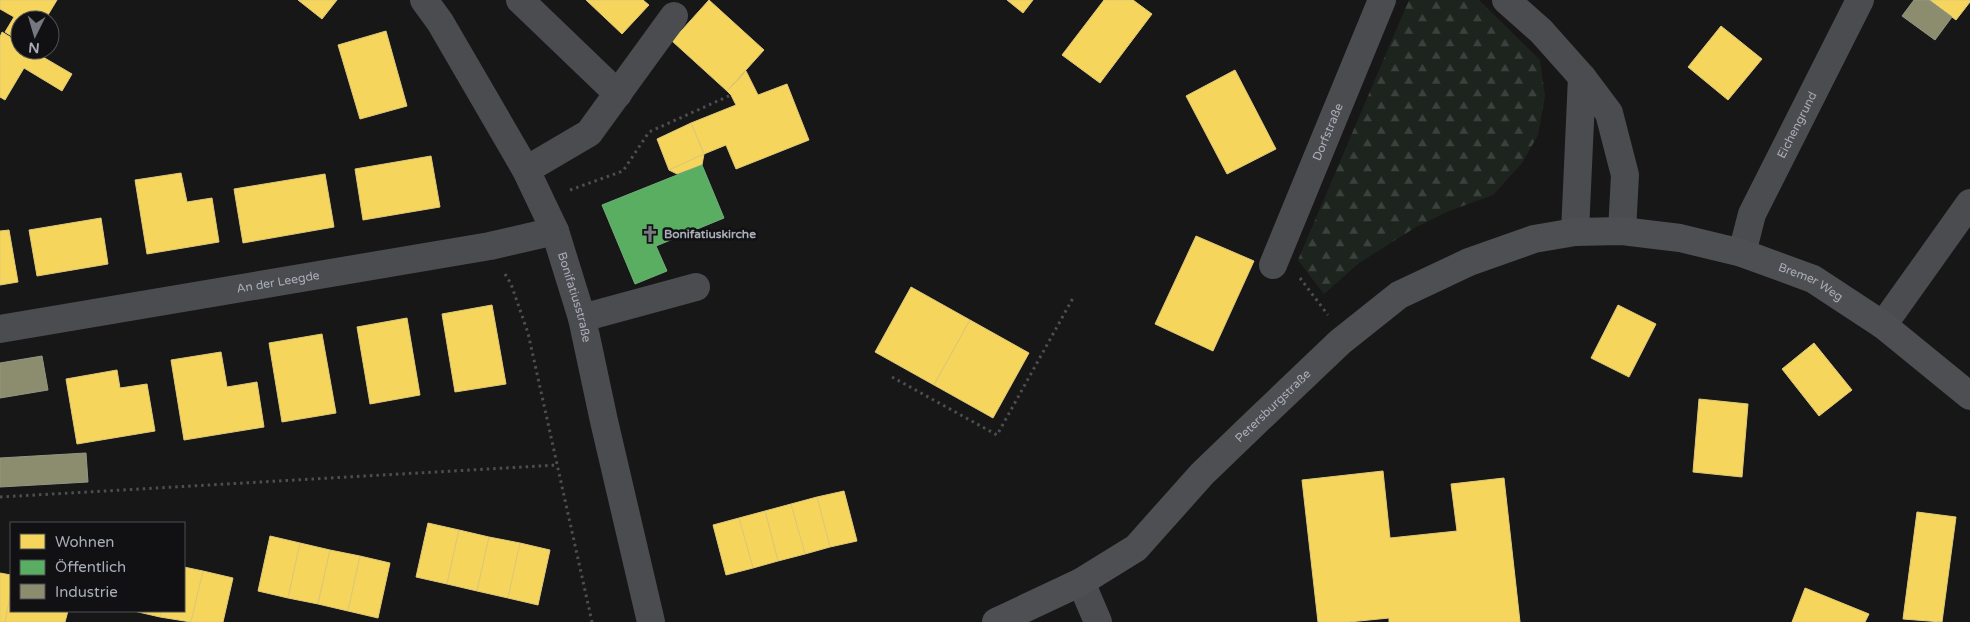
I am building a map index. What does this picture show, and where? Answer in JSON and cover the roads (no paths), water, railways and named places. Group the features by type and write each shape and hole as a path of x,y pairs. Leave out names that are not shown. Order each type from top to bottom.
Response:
{"main road":[{"name":"Bremer Weg","path":"1576,232 1622,231 1680,238 1742,253 1813,279 1883,325 1970,396"},
{"name":"Petersburgstraße","path":"996,622 1081,582 1136,548 1202,474 1345,338 1400,296 1468,262 1534,238 1576,232"}],"street":[{"name":"Bonifatiusstraße","path":"424,0 446,11 556,231 582,318 651,622"},
{"path":"520,0 618,94"},
{"name":"Dorfstraße","path":"1276,257 1382,0"},
{"path":"1506,0 1541,31 1582,77 1609,113 1625,175 1622,231"},
{"name":"Eichengrund","path":"1742,253 1752,214 1860,0"},
{"path":"526,170 589,133 674,16"},
{"path":"1576,232 1582,77"},
{"path":"1883,325 1970,203"},
{"name":"An der Leegde","path":"0,329 490,246 556,231"},
{"path":"582,318 696,288"},
{"path":"1081,582 1098,622"}],"place":[{"name":"Bonifatiuskirche","path":"650,234"}]}
